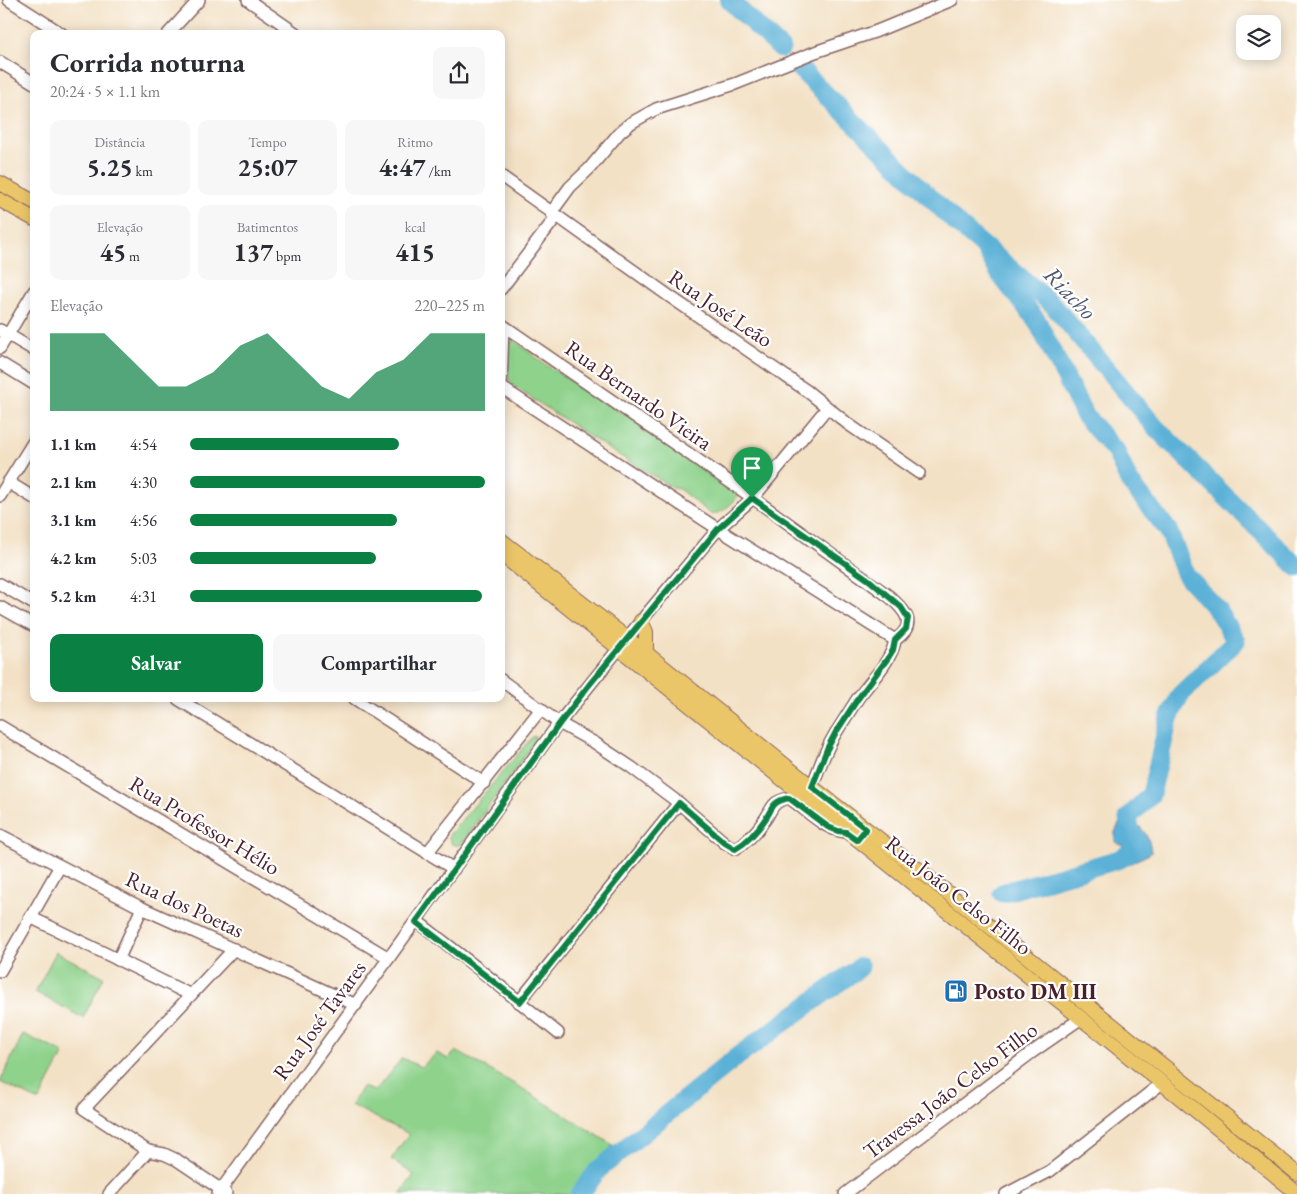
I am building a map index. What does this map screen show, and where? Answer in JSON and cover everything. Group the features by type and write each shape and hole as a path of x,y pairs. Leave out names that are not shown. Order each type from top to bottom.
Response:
{"main road":[{"path":"0,183 30,200"},
{"path":"0,200 30,217"},
{"name":"Rua João Celso Filho","path":"505,543 623,643 1080,1019 1296,1191"},
{"name":"Rua João Celso Filho","path":"505,557 623,643 646,653 812,787 856,834 923,873 1297,1173"},
{"path":"641,621 646,632 646,653"}],"street":[{"path":"9,0 56,30"},
{"path":"172,30 199,0"},
{"path":"248,0 290,30"},
{"path":"505,283 554,215 570,187 589,169 620,132 631,123 656,108 735,84 815,52 886,28 952,0"},
{"path":"0,62 30,81"},
{"name":"Rua José Leão","path":"505,179 668,296 798,385 919,473"},
{"path":"0,348 4,332 30,296"},
{"name":"Rua Bernardo Vieira","path":"505,327 869,580 906,612 908,623 906,629 895,640"},
{"path":"4,332 30,348"},
{"path":"0,363 30,382"},
{"path":"505,390 718,529 895,640 893,650 888,658 857,700 832,740 812,787"},
{"name":"Rua José Tavares","path":"222,1192 560,723 623,643 718,529 752,498 828,408"},
{"path":"0,496 30,447"},
{"path":"8,482 30,496"},
{"path":"0,584 30,602"},
{"path":"0,607 30,624"},
{"path":"505,683 541,710 602,748 679,803 725,843 735,849 743,845 752,836 774,805 780,800 789,798 828,827 856,834"},
{"path":"183,702 454,869"},
{"path":"360,702 484,783"},
{"path":"427,853 541,710"},
{"name":"Rua Professor Hélio","path":"0,726 389,958"},
{"path":"520,1002 679,803"},
{"name":"Rua dos Poetas","path":"0,836 142,908 356,1005"},
{"path":"1,967 60,866"},
{"path":"118,960 142,908"},
{"path":"30,917 191,995"},
{"path":"416,922 520,1002 558,1034"},
{"path":"222,1192 177,1160 164,1154 148,1151 84,1109 234,949"},
{"name":"Travessa João Celso Filho","path":"845,1194 1023,1058 1080,1019"},
{"path":"1006,1194 1050,1171 1162,1083"},
{"path":"109,1194 148,1151"}],"green space":[{"path":"511,341 515,341 546,365 603,402 655,432 740,493 728,507 712,515 679,489 673,488 609,449 516,388 510,383 508,373 508,354"},
{"path":"533,736 537,738 536,740 462,843 459,846 452,844 449,837 450,834"},
{"path":"56,952 104,977 83,1018 35,992"},
{"path":"23,1034 64,1053 39,1101 0,1082"},
{"path":"456,1051 520,1087 613,1145 575,1194 400,1194 414,1175 391,1159 409,1134 351,1105 362,1087 375,1091 402,1058 421,1067 437,1053 448,1059"}],"water":[{"path":"1123,816 1143,830 1149,840 1151,853 1127,865 1116,855 1128,847 1115,842 1115,832"}],"waterway":[{"name":"Riacho","path":"729,0 781,49"},
{"name":"Riacho","path":"796,65 954,221 1052,304 1156,428 1297,567"},
{"path":"984,247 1001,276 1037,321 1085,416 1116,452 1129,481 1168,530 1186,575 1217,610 1236,641 1180,695 1169,718 1151,794 1128,818 1135,847 1130,853 1120,859 1002,893"},
{"path":"580,1194 598,1170 734,1059 860,967"}],"place":[{"name":"Posto DM III","path":"956,991"}],"route":[{"path":"752,498 869,580 906,612 908,623 906,629 895,640 893,650 888,658 836,732 819,767 812,787 866,829 857,840 846,832 828,827 789,798 780,800 774,805 752,836 743,845 735,849 725,843 679,803 520,1002 416,922 589,685 718,529 752,498"}]}
